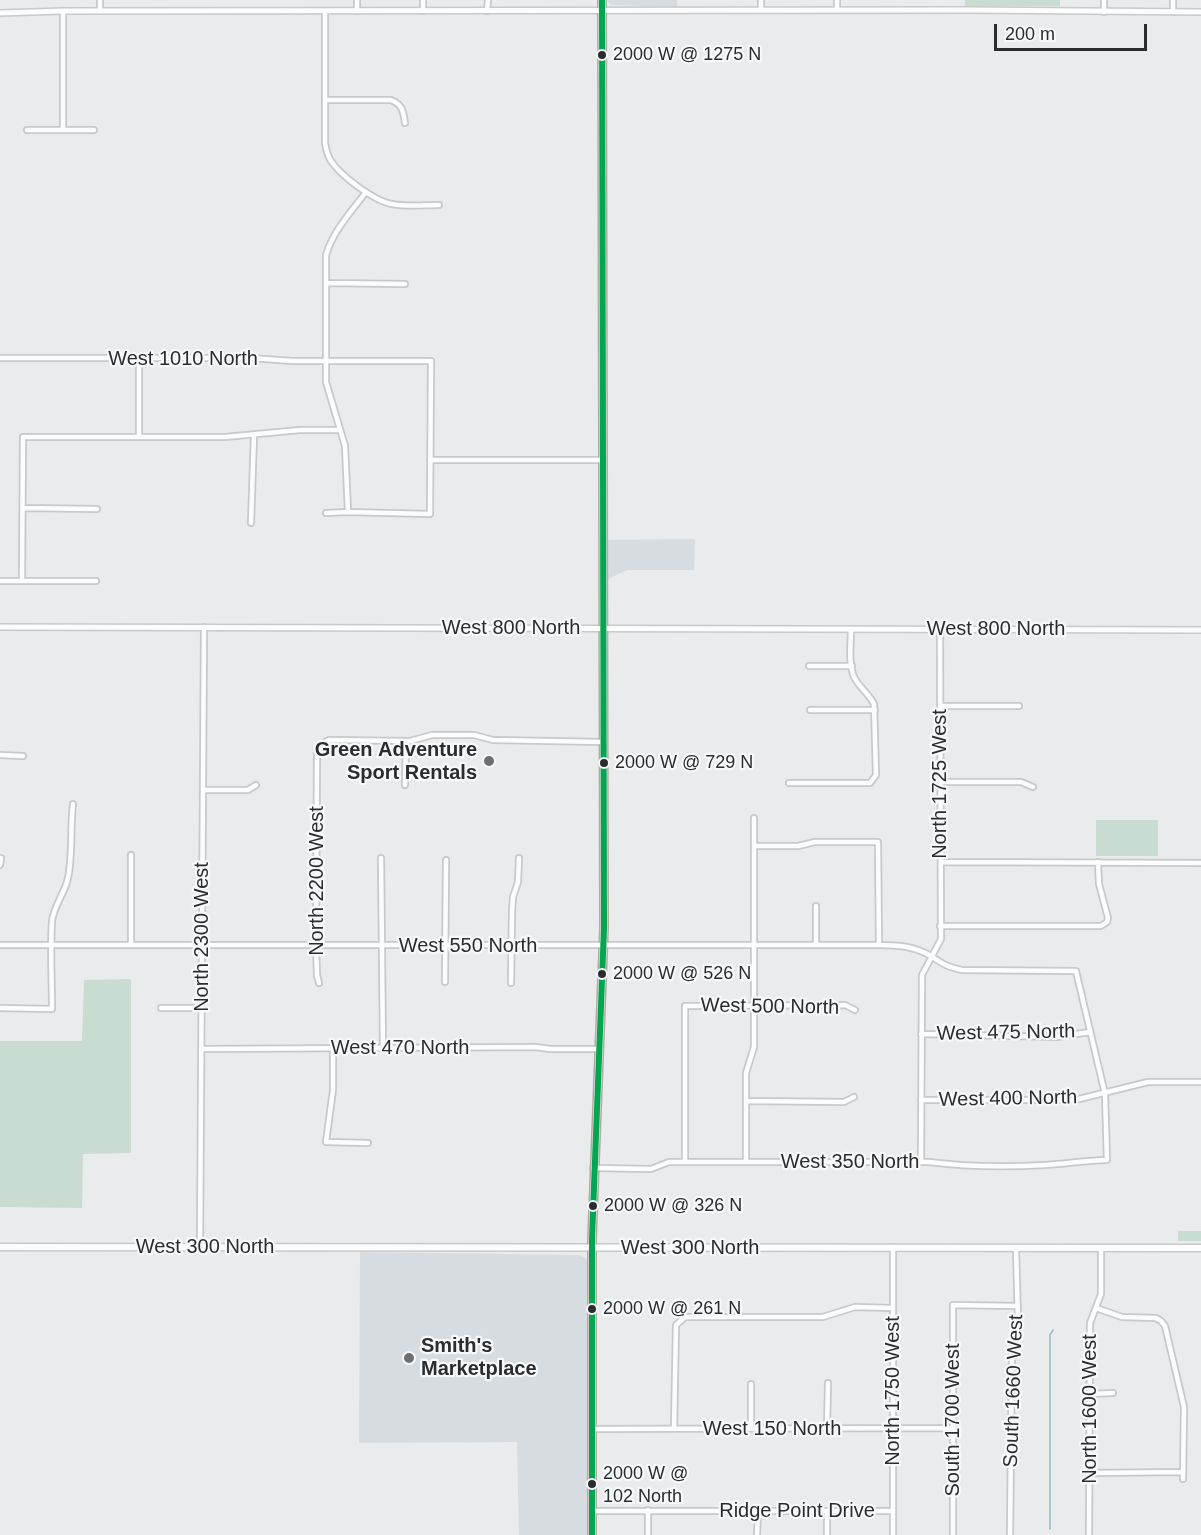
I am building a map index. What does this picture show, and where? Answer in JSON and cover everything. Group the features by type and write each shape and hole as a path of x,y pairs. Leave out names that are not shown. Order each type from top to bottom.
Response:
{"main road":[{"path":"592,1535 593,1168 603,945 602,0"},
{"name":"West 300 North","path":"0,1247 1201,1248"}],"street":[{"path":"100,0 100,11"},
{"path":"357,0 357,11"},
{"path":"423,0 423,11"},
{"path":"488,0 488,11"},
{"path":"761,0 761,10"},
{"path":"837,0 837,10"},
{"path":"1104,0 1104,12"},
{"path":"1173,0 1173,12"},
{"path":"0,13 602,10 1201,12"},
{"path":"63,11 63,130"},
{"path":"325,11 325,143 328,156 337,168 373,197 392,204 439,205"},
{"path":"325,100 391,100 399,103 403,109 405,123"},
{"path":"27,129 94,130"},
{"path":"348,512 347,459 326,382 326,255 329,244 366,192"},
{"path":"326,283 405,284"},
{"name":"West 1010 North","path":"0,358 250,357 291,361 431,361 430,460"},
{"path":"139,358 139,436"},
{"path":"22,581 23,437 225,437 300,430 340,430"},
{"path":"251,523 254,435"},
{"path":"326,513 430,514 430,460 604,460"},
{"path":"22,508 97,509"},
{"path":"0,581 96,581"},
{"name":"West 800 North","path":"0,627 1201,630"},
{"name":"North 2300 West","path":"200,1246 204,627"},
{"path":"789,783 870,783 874,780 876,775 875,710 869,694 855,677 852,666 851,629"},
{"name":"North 1725 West","path":"933,957 941,939 940,629"},
{"path":"809,666 852,666"},
{"path":"940,706 1018,706"},
{"path":"810,710 875,710"},
{"path":"405,785 406,741 432,735 474,735 493,740 603,742"},
{"name":"North 2200 West","path":"319,983 316,946 317,753 321,744 329,740 406,741"},
{"path":"0,755 23,756"},
{"path":"940,782 1021,782 1033,787"},
{"path":"203,790 248,790 256,785"},
{"path":"0,1008 52,1009 52,920 70,868 70,828 73,804"},
{"path":"746,1162 746,1073 754,1047 754,818"},
{"path":"754,846 798,846 815,842 878,842 879,945"},
{"path":"130,855 131,945"},
{"path":"0,865 1,858"},
{"path":"381,858 383,1048"},
{"path":"511,983 513,897 518,882 519,858"},
{"path":"445,982 446,860"},
{"path":"940,862 1201,863"},
{"path":"940,926 1101,926 1107,922 1108,918 1099,884 1098,862"},
{"path":"816,906 816,945"},
{"name":"West 550 North","path":"0,945 903,945 933,957 940,963 962,970 1076,971 1090,1032"},
{"path":"921,1162 922,975 933,957"},
{"name":"West 500 North","path":"686,1162 685,1006 845,1005 855,1010"},
{"path":"161,1008 201,1008"},
{"path":"1090,1032 1105,1094"},
{"name":"West 475 North","path":"921,1034 1057,1037 1090,1032"},
{"name":"West 470 North","path":"201,1049 536,1047 598,1049"},
{"path":"333,1048 333,1090 326,1142 368,1143"},
{"name":"West 400 North","path":"921,1100 1075,1100 1148,1082 1201,1082"},
{"name":"West 350 North","path":"593,1168 651,1169 669,1162 921,1162 954,1165 1047,1165 1081,1160 1107,1160 1105,1094"},
{"path":"746,1101 844,1102 854,1097"},
{"name":"North 1750 West","path":"892,1247 892,1535"},
{"name":"South 1660 West","path":"1011,1535 1012,1352 1018,1321 1016,1248"},
{"name":"North 1600 West","path":"1089,1535 1090,1323 1101,1294 1101,1248"},
{"name":"South 1700 West","path":"953,1535 953,1305 1018,1306"},
{"path":"674,1429 676,1325 685,1317 823,1317 855,1307 892,1308"},
{"path":"1096,1308 1122,1317 1156,1318 1161,1320 1165,1326 1184,1407 1183,1479"},
{"path":"827,1429 828,1383"},
{"path":"751,1384 751,1429"},
{"path":"1090,1394 1113,1393"},
{"name":"West 150 North","path":"592,1429 953,1428"},
{"path":"1089,1473 1183,1472"},
{"path":"648,1510 648,1535"},
{"name":"Ridge Point Drive","path":"592,1511 892,1511"},
{"path":"757,1535 758,1511"},
{"path":"827,1511 827,1535"}],"shaded area":[{"path":"607,0 677,0 677,7 611,5"},
{"path":"695,539 694,570 627,570 599,583 599,540"},
{"path":"360,1252 579,1255 587,1259 588,1535 519,1535 517,1442 359,1443"}],"green space":[{"path":"965,0 1060,0 1060,6 965,6"},
{"path":"1096,820 1158,820 1158,856 1096,856"},
{"path":"131,979 131,1153 83,1154 82,1208 0,1207 0,1041 82,1041 84,980"},
{"path":"1178,1231 1201,1231 1201,1241 1178,1241"}],"waterway":[{"path":"1050,1529 1050,1335 1053,1330"}],"transit line":[{"path":"592,1535 592,1238 604,928 602,0"}],"place":[{"name":"2000 W @ 1275 N","path":"602,55"},
{"name":"Green Adventure Sport Rentals","path":"489,761"},
{"name":"2000 W @ 729 N","path":"604,763"},
{"name":"2000 W @ 526 N","path":"602,974"},
{"name":"2000 W @ 326 N","path":"593,1206"},
{"name":"2000 W @ 261 N","path":"592,1309"},
{"name":"Smith's Marketplace","path":"409,1358"},
{"name":"2000 W @ 102 North","path":"592,1484"}]}
